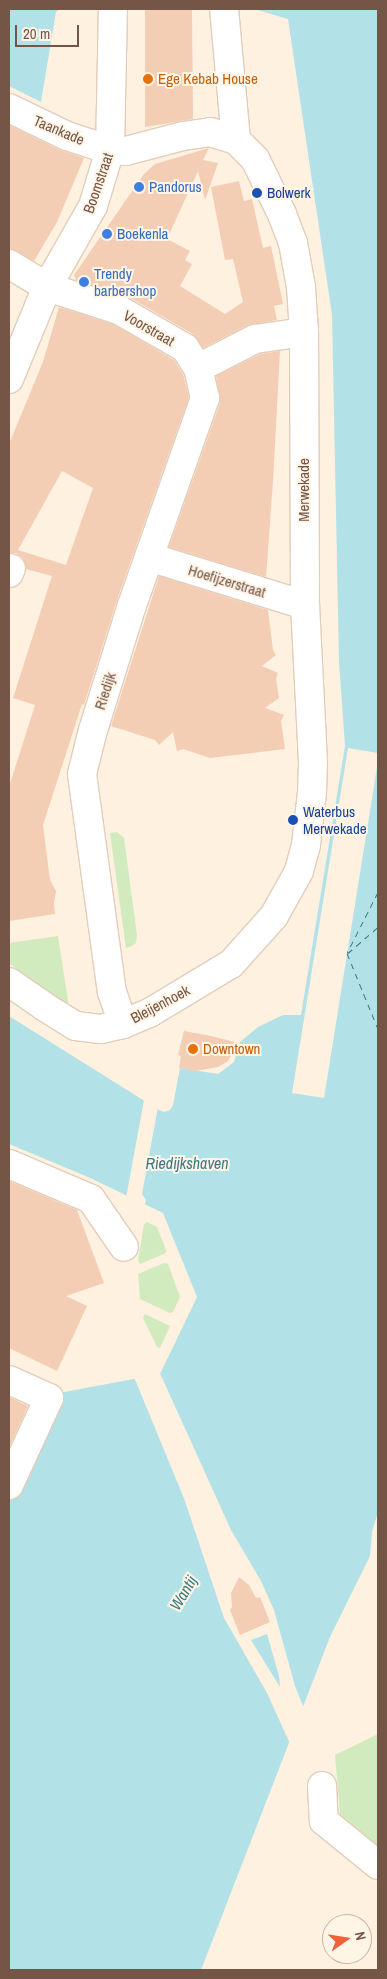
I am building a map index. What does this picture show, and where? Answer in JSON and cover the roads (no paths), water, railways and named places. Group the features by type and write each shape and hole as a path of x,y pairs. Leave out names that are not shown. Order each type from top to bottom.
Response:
{"street":[{"name":"Boomstraat","path":"9,379 47,287 93,206 110,150 113,9"},
{"path":"110,150 126,151 183,136 210,132 236,140 224,9"},
{"name":"Taankade","path":"9,108 67,136 110,150"},
{"name":"Merwekade","path":"231,964 274,916 299,871 306,846 313,762 304,605 304,332 301,286 293,243 288,228 255,159 236,140"},
{"name":"Voorstraat","path":"9,264 47,287 119,310 185,348 204,365"},
{"path":"204,365 255,338 304,332"},
{"name":"Riedijk","path":"123,1024 112,992 82,774 95,722 149,557 205,398 204,365"},
{"name":"Hoefijzerstraat","path":"149,557 304,605"},
{"name":"Bleijenhoek","path":"9,982 45,1008 76,1026 101,1029 123,1024 151,1012 231,964"},
{"path":"9,1164 91,1199 124,1247"},
{"path":"10,1375 46,1383"},
{"path":"9,1485 49,1398 10,1375"},
{"path":"322,1786 324,1821 378,1865"}],"water":[{"path":"9,9 59,9 56,12 41,102 9,86"},
{"path":"254,9 378,9 378,1512 372,1532 370,1556 330,1637 201,1970 9,1970 9,1493 54,1394 160,1374 197,1297 163,1213 88,1177 9,1144 9,1016 164,1112 170,1110 173,1105 180,1068 218,1074 234,1062 240,1042 258,1027 283,1015 301,1015 345,746 339,662 332,315 288,19"}],"place":[{"name":"Ege Kebab House","path":"148,79"},
{"name":"Pandorus","path":"139,187"},
{"name":"Bolwerk","path":"257,193"},
{"name":"Boekenla","path":"107,234"},
{"name":"Trendy barbershop","path":"84,282"},
{"name":"Waterbus Merwekade","path":"293,820"},
{"name":"Downtown","path":"193,1049"}],"water label":[{"name":"Riedijkshaven","path":"187,1163"},
{"name":"Wantij","path":"183,1593"}]}
